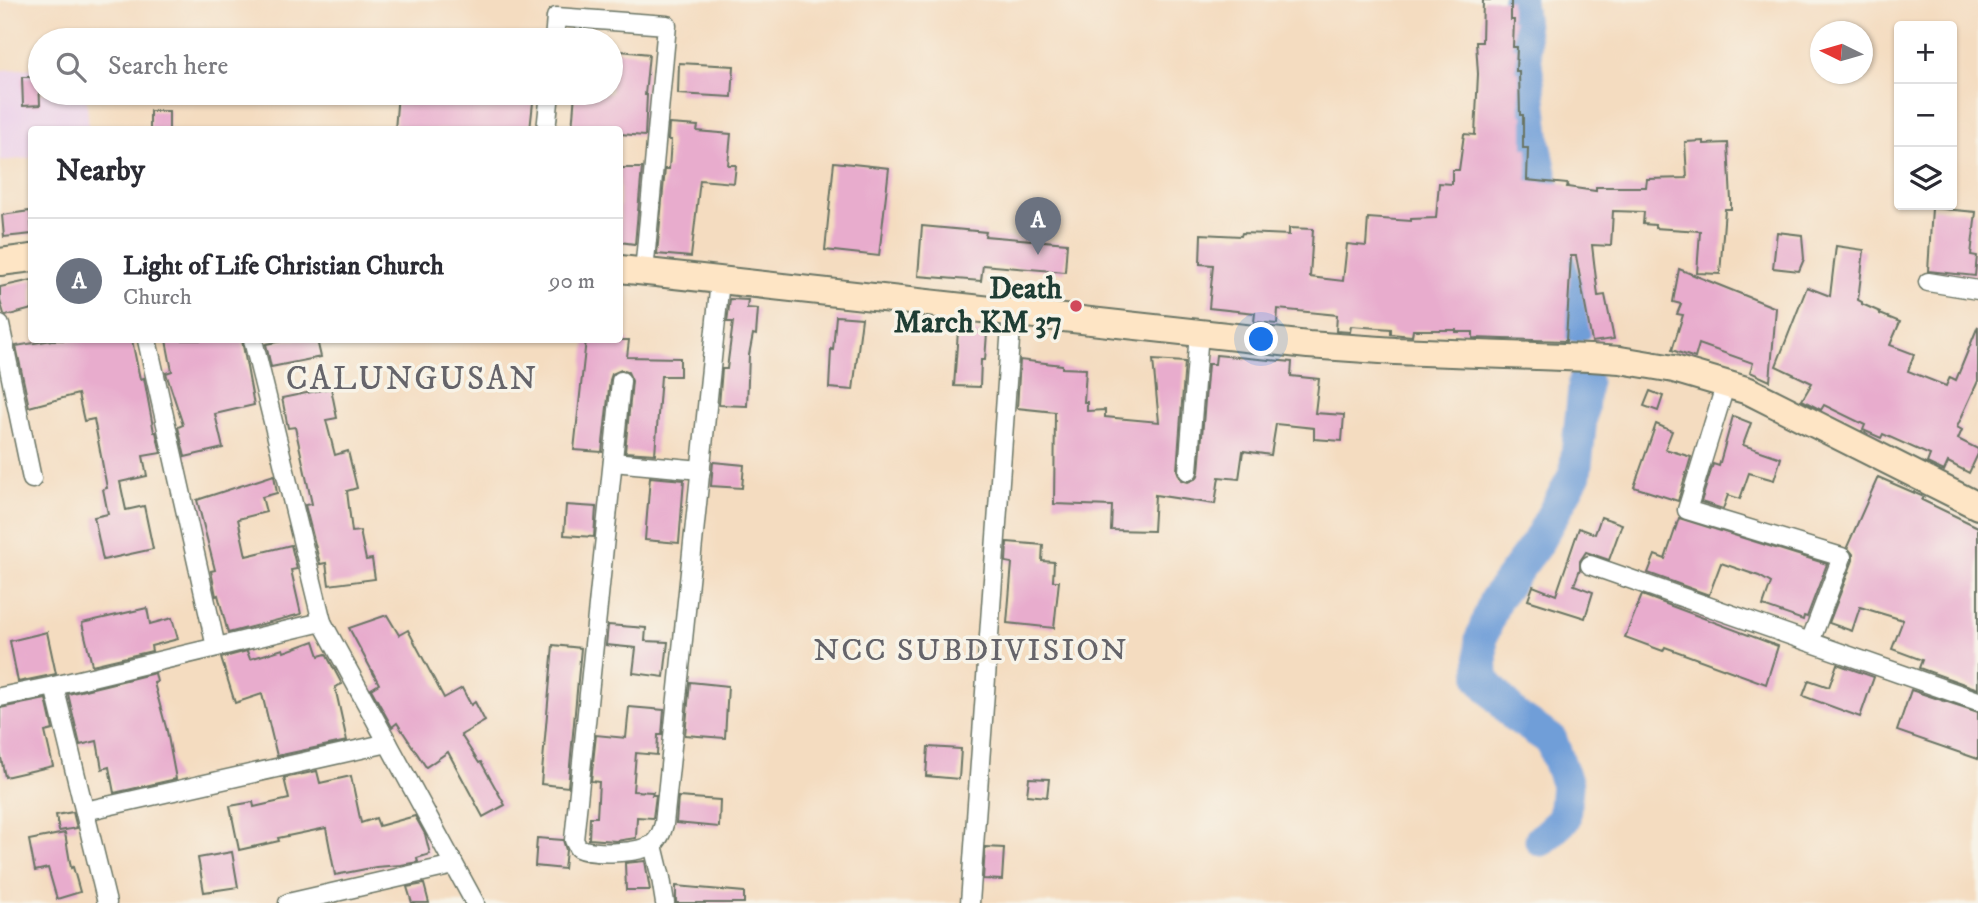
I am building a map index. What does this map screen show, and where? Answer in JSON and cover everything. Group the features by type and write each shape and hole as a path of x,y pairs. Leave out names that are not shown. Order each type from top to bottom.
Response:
{"main road":[{"path":"0,262 28,258"},
{"path":"632,270 1199,333 1395,351 1620,360 1674,369 1726,383 1811,420 1978,506"}],"street":[{"path":"555,28 556,17 667,25 632,270"},
{"path":"546,126 549,105"},
{"path":"621,381 574,843 578,848 590,851 625,851 653,845 664,824 720,281"},
{"path":"1928,282 1978,290"},
{"path":"970,903 1012,312"},
{"path":"0,325 33,479"},
{"path":"1188,471 1199,333"},
{"path":"148,343 216,647"},
{"path":"254,343 322,622 475,903"},
{"path":"1726,383 1687,510 1842,557 1810,642"},
{"path":"613,462 701,470"},
{"path":"1590,565 1978,701"},
{"path":"0,697 322,622"},
{"path":"54,686 107,903"},
{"path":"85,811 388,743"},
{"path":"653,845 665,903"},
{"path":"288,903 454,865"}],"shaded area":[{"path":"28,69 28,105 87,105 89,126 28,126 28,158 0,161 0,70"}],"building":[{"path":"1483,0 1511,0 1511,20 1514,20 1513,47 1517,47 1516,71 1519,71 1520,115 1523,115 1523,148 1528,148 1527,180 1568,184 1567,187 1596,191 1596,187 1646,187 1647,179 1687,178 1685,142 1728,143 1731,209 1725,209 1720,274 1697,273 1700,231 1655,228 1655,225 1643,224 1644,212 1613,211 1611,246 1592,245 1598,296 1605,295 1614,339 1592,342 1576,256 1571,256 1566,341 1473,338 1473,332 1456,330 1413,330 1412,336 1391,334 1391,329 1351,326 1350,332 1336,331 1337,315 1278,309 1277,324 1254,322 1255,313 1209,308 1213,265 1200,264 1201,234 1289,235 1289,228 1313,229 1310,277 1343,281 1347,244 1366,246 1368,218 1411,221 1436,218 1439,183 1452,184 1452,170 1459,170 1464,134 1475,135 1478,74 1476,42 1482,42"},
{"path":"623,51 649,54 645,136 623,134 623,126 572,126 574,105 623,105"},
{"path":"679,63 734,66 732,97 678,94"},
{"path":"22,77 28,77 28,105 40,105 23,106"},
{"path":"397,105 533,105 530,126 395,126"},
{"path":"150,111 169,111 169,126 150,126"},
{"path":"669,124 698,126 697,131 731,134 728,165 736,165 734,183 700,180 691,257 657,254 665,169 669,169"},
{"path":"834,162 889,168 879,256 825,250"},
{"path":"623,168 642,168 635,244 623,242"},
{"path":"1932,210 1976,212 1971,255 1977,256 1975,276 1928,271"},
{"path":"28,211 28,234 4,237 2,215"},
{"path":"922,226 986,232 985,236 1067,243 1065,272 983,265 981,281 918,276"},
{"path":"1777,232 1802,235 1804,259 1799,271 1773,268"},
{"path":"1836,246 1864,250 1858,300 1880,314 1900,322 1890,345 1914,354 1908,371 1946,386 1950,377 1956,380 1978,326 1978,381 1957,427 1962,430 1958,439 1978,449 1969,473 1948,462 1944,471 1927,463 1930,455 1883,434 1881,438 1863,430 1865,425 1824,405 1821,410 1802,400 1812,383 1776,366 1807,287 1830,296"},
{"path":"1679,269 1776,308 1770,381 1750,372 1753,363 1699,344 1695,358 1672,350 1683,315 1677,314 1681,304 1673,302"},
{"path":"28,281 28,310 6,316 0,301 0,287"},
{"path":"730,299 748,300 747,308 758,309 756,335 753,334 749,355 747,406 719,405 722,369 727,369 733,322 727,322"},
{"path":"836,316 862,318 853,390 829,388"},
{"path":"958,331 987,333 985,360 981,360 980,387 954,386"},
{"path":"623,340 629,340 627,357 680,358 680,376 661,376 655,454 625,452 632,381 628,372 621,370 612,374 610,380 602,452 574,450 586,343 623,343"},
{"path":"34,343 133,343 140,379 144,378 154,432 161,453 143,456 147,476 120,482 126,510 144,506 153,549 103,560 94,517 108,514 103,489 107,488 94,419 84,421 78,394 29,407 16,346"},
{"path":"167,343 243,343 254,405 215,414 223,448 185,457 178,427 183,425 166,373 172,371"},
{"path":"318,343 321,357 271,367 266,344"},
{"path":"1216,355 1292,362 1291,376 1319,379 1315,413 1344,415 1342,441 1314,439 1314,428 1276,424 1271,455 1243,451 1239,479 1219,477 1215,504 1155,495 1153,531 1111,530 1112,506 1054,504 1055,412 1017,408 1020,360 1062,365 1062,368 1086,369 1084,402 1087,402 1087,411 1105,410 1105,417 1159,422 1153,360 1185,362 1177,470 1181,480 1188,482 1197,478 1199,472 1208,364 1215,364"},
{"path":"331,388 337,418 326,420 335,455 348,451 357,488 347,491 352,532 360,531 366,560 372,559 375,579 329,585 326,563 320,564 305,505 312,504 295,427 288,428 282,398"},
{"path":"1650,391 1663,396 1658,411 1644,406"},
{"path":"1733,416 1751,423 1743,445 1781,458 1774,480 1749,473 1740,499 1728,495 1723,509 1701,502 1713,464 1719,466"},
{"path":"1656,424 1672,431 1665,449 1691,457 1678,501 1634,487"},
{"path":"713,462 744,465 742,488 711,486"},
{"path":"274,475 277,493 262,497 266,512 238,519 246,556 291,545 297,569 291,570 301,614 228,633 218,595 216,596 211,571 215,570 197,500"},
{"path":"650,477 684,480 679,543 645,540"},
{"path":"1878,477 1924,497 1922,500 1978,527 1978,689 1919,668 1922,660 1892,649 1903,620 1860,607 1852,631 1829,623 1853,560 1853,554 1847,547"},
{"path":"566,505 596,507 594,537 564,535"},
{"path":"1601,517 1622,524 1609,560 1586,552 1580,561 1574,585 1593,592 1585,618 1528,600 1533,586 1556,595 1579,528 1595,534"},
{"path":"1679,518 1827,564 1807,617 1804,616 1803,620 1763,606 1771,583 1721,563 1709,595 1648,573 1655,555 1665,559"},
{"path":"1007,542 1043,545 1042,561 1054,562 1053,581 1059,581 1054,628 1007,623 1012,563 1006,562"},
{"path":"1642,595 1778,646 1766,684 1665,647 1663,651 1625,637"},
{"path":"147,608 150,624 172,618 178,639 151,646 152,651 92,665 82,623"},
{"path":"387,615 399,635 408,630 444,698 462,688 471,705 475,702 485,721 461,735 479,763 481,762 505,805 483,817 448,752 426,767 397,723 392,727 371,689 379,684 349,628"},
{"path":"608,625 646,628 645,641 668,642 664,677 633,673 636,648 606,645"},
{"path":"47,632 56,674 18,682 10,641"},
{"path":"314,641 319,656 326,654 342,684 335,687 347,741 277,756 262,694 235,703 221,658 247,651 250,659 283,649 284,652"},
{"path":"553,645 581,648 568,787 541,784"},
{"path":"1837,664 1874,677 1860,717 1803,696 1809,680 1829,687"},
{"path":"155,673 157,682 154,683 176,779 114,793 109,767 102,769 97,741 80,745 68,694"},
{"path":"690,682 728,686 725,738 685,735"},
{"path":"1911,690 1978,712 1978,759 1897,731"},
{"path":"46,699 53,730 45,732 53,766 5,777 0,753 0,708"},
{"path":"629,707 664,710 657,755 636,753 633,791 653,792 652,795 656,795 653,818 637,817 636,838 616,841 589,839 590,817 597,817 599,782 591,781 596,735 626,738"},
{"path":"928,747 961,749 959,779 926,776"},
{"path":"317,771 320,783 351,776 361,823 376,818 379,826 415,816 425,834 430,854 417,858 418,862 335,875 326,828 239,850 230,806 253,802 254,807 289,799 284,778"},
{"path":"1029,778 1049,779 1047,797 1027,795"},
{"path":"678,797 720,800 719,827 676,823"},
{"path":"73,812 77,828 59,831 56,815"},
{"path":"65,833 71,868 73,867 80,892 57,899 48,868 35,871 29,840"},
{"path":"537,838 563,840 566,850 564,869 535,866"},
{"path":"985,847 1004,848 1002,880 983,879"},
{"path":"232,852 238,887 204,892 198,858"},
{"path":"645,861 650,890 626,890 625,863"},
{"path":"424,884 429,903 412,903 407,887"},
{"path":"676,886 744,892 744,903 676,903"}],"waterway":[{"path":"1519,0 1535,144 1562,276 1577,326"},
{"path":"1541,840 1564,819 1567,785 1551,740 1515,716 1482,679 1481,639 1495,600 1537,543 1575,474 1585,381"}],"place":[{"name":"Light of Life Christian Church","path":"1038,255"},
{"name":"Death March KM 37","path":"1076,306"}],"district":[{"name":"CALUNGUSAN","path":"412,379"},
{"name":"NCC SUBDIVISION","path":"971,651"}]}
